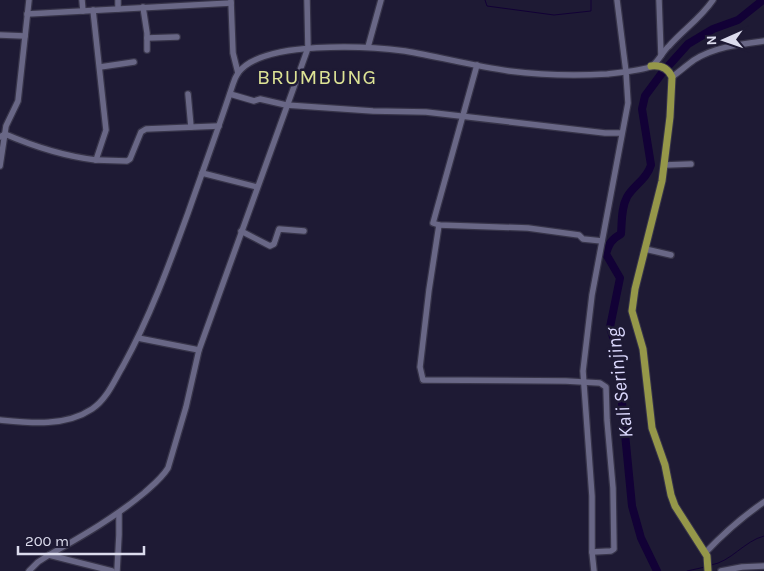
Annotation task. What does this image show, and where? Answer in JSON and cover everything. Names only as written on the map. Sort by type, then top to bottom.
[{"type":"main road","points":[[652,66],[668,71],[672,102],[664,165],[635,289],[632,311],[643,349],[652,428],[665,465],[673,501],[705,553],[708,568]]},
{"type":"street","points":[[0,166],[2,136],[18,101],[29,0]]},
{"type":"street","points":[[82,0],[82,11]]},
{"type":"street","points":[[118,0],[118,9]]},
{"type":"street","points":[[28,571],[38,562],[101,526],[119,513],[163,476],[172,460],[198,350],[308,48],[307,0]]},
{"type":"street","points":[[368,48],[381,0]]},
{"type":"street","points":[[594,571],[592,496],[584,371],[592,295],[621,132],[628,103],[617,0]]},
{"type":"street","points":[[659,0],[660,55]]},
{"type":"street","points":[[0,420],[43,422],[64,420],[78,416],[93,408],[106,396],[138,338],[163,281],[238,74],[256,60],[270,55],[308,48],[368,48],[403,51],[509,71],[597,74],[626,72],[652,66],[660,55],[702,15],[713,0]]},
{"type":"street","points":[[27,14],[118,9],[172,3],[231,2],[233,53],[238,74]]},
{"type":"street","points":[[144,7],[147,50]]},
{"type":"street","points":[[94,10],[106,130],[96,160]]},
{"type":"street","points":[[0,34],[25,36]]},
{"type":"street","points":[[147,38],[177,36]]},
{"type":"street","points":[[668,71],[709,53],[744,44],[764,42]]},
{"type":"street","points":[[100,67],[134,62]]},
{"type":"street","points":[[477,65],[434,221],[435,225],[528,228],[579,235],[583,239],[602,241]]},
{"type":"street","points":[[188,94],[191,127]]},
{"type":"street","points":[[230,94],[254,101],[260,99],[286,105],[373,111],[426,112],[605,132],[621,132]]},
{"type":"street","points":[[2,136],[69,157],[96,160],[127,160],[130,159],[140,132],[146,128],[219,126]]},
{"type":"street","points":[[664,165],[691,164]]},
{"type":"street","points":[[202,172],[257,187]]},
{"type":"street","points":[[439,225],[420,367],[423,380],[584,382],[604,385],[607,390],[607,420],[613,488],[614,549],[611,552],[592,552]]},
{"type":"street","points":[[242,231],[270,246],[274,244],[280,230],[304,231]]},
{"type":"street","points":[[645,248],[671,255]]},
{"type":"street","points":[[138,338],[198,350]]},
{"type":"street","points":[[705,553],[737,523],[764,502]]},
{"type":"street","points":[[116,571],[119,551],[119,513]]},
{"type":"street","points":[[49,555],[112,571]]},
{"type":"street","points":[[721,571],[764,566]]},
{"type":"waterway","points":[[485,0],[487,6],[554,15],[591,11],[591,0]]},
{"type":"waterway","name":"Kali Serinjing","points":[[657,571],[641,538],[632,506],[617,351],[610,327],[620,278],[606,254],[611,242],[621,234],[623,210],[627,197],[647,174],[651,165],[642,109],[645,96],[662,73],[688,44],[713,29],[738,20],[763,0]]},
{"type":"waterway","points":[[711,565],[725,560],[750,542],[764,536]]},
{"type":"waterway","points":[[687,571],[705,567]]},
{"type":"district","name":"BRUMBUNG","points":[[317,77]]}]
